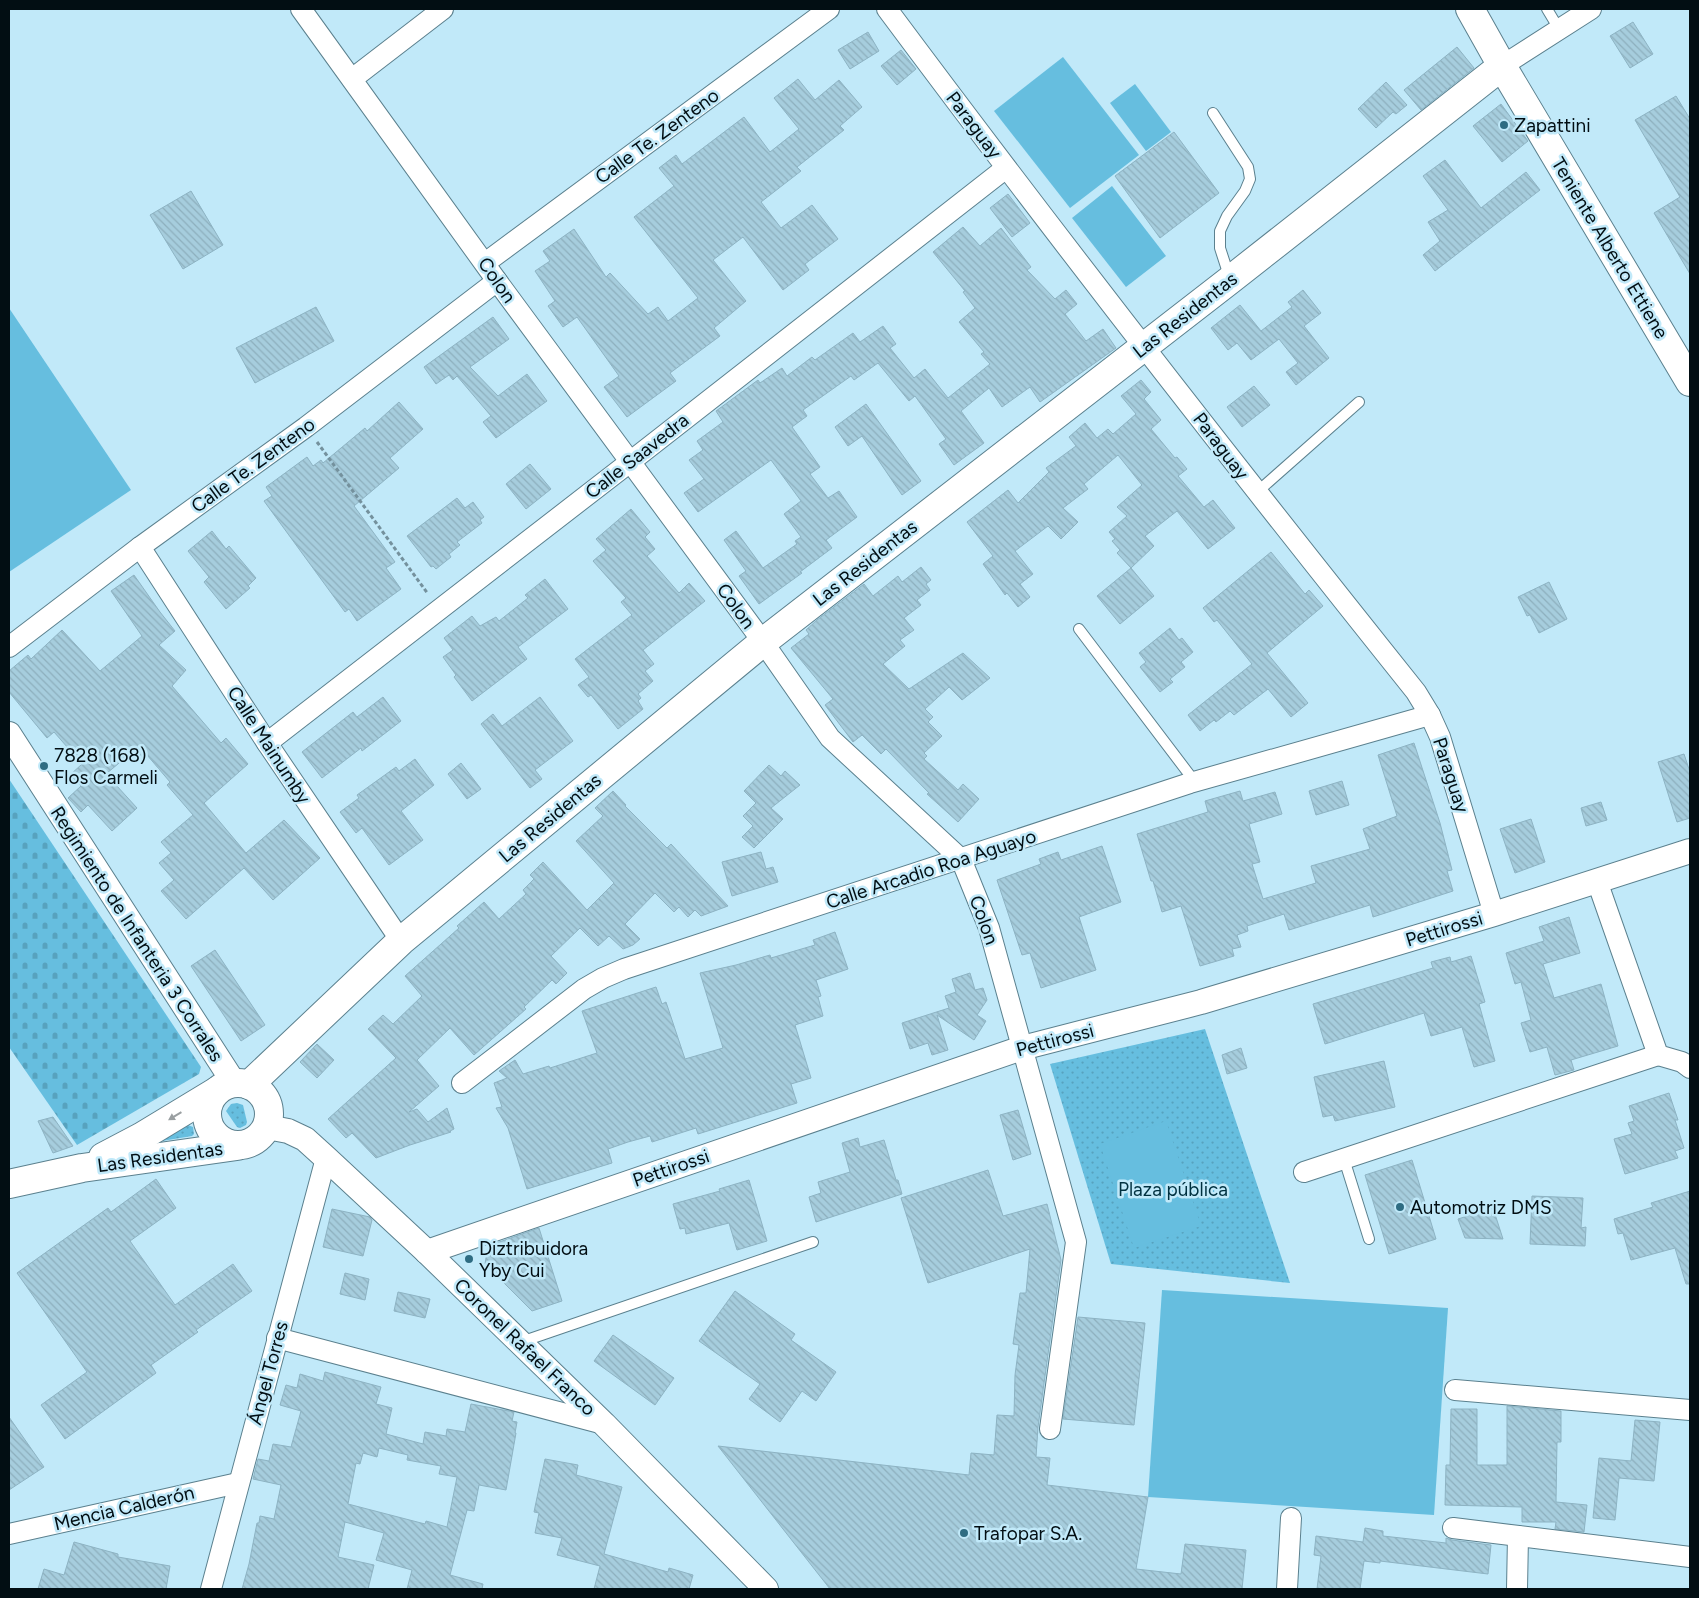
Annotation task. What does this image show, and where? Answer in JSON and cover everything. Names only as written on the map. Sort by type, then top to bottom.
[{"type":"main road","name":"Teniente Alberto Ettiene","points":[[1470,9],[1690,382]]},
{"type":"main road","name":"Las Residentas","points":[[82,1168],[233,1086],[401,941],[763,642],[1230,280],[1502,66]]},
{"type":"main road","points":[[233,1086],[258,1090],[265,1097],[269,1107],[270,1117],[267,1127],[255,1141],[246,1145],[227,1144],[217,1138],[207,1120],[210,1100],[233,1086]]},
{"type":"main road","name":"Las Residentas","points":[[9,1184],[82,1168],[237,1146]]},
{"type":"street","name":"Colon","points":[[301,9],[486,263],[497,281],[763,642],[830,738],[961,860],[989,928],[1076,1242],[1050,1430]]},
{"type":"street","points":[[352,80],[444,9]]},
{"type":"street","name":"Calle Te. Zenteno","points":[[486,263],[829,9]]},
{"type":"street","name":"Paraguay","points":[[887,9],[1006,168],[1256,493],[1416,692],[1430,715],[1440,737],[1494,914]]},
{"type":"street","points":[[1502,66],[1591,9]]},
{"type":"street","name":"Calle Saavedra","points":[[267,743],[1006,168]]},
{"type":"street","name":"Calle Te. Zenteno","points":[[9,647],[140,546],[306,427],[497,281]]},
{"type":"street","name":"Calle Mainumby","points":[[140,546],[267,743],[401,941]]},
{"type":"street","name":"Calle Arcadio Roa Aguayo","points":[[462,1083],[584,989],[603,978],[633,966],[1195,782],[1430,715]]},
{"type":"street","name":"Regimiento de Infanteria 3 Corrales","points":[[9,734],[233,1086]]},
{"type":"street","name":"Pettirossi","points":[[427,1252],[1022,1048],[1200,1002],[1494,914],[1690,851]]},
{"type":"street","points":[[1597,881],[1658,1055]]},
{"type":"street","points":[[1304,1172],[1658,1055],[1682,1062],[1690,1068]]},
{"type":"street","name":"Coronel Rafael Franco","points":[[267,1127],[288,1132],[305,1139],[326,1158],[427,1252],[604,1424],[766,1589]]},
{"type":"street","name":"Ángel Torres","points":[[211,1589],[326,1158]]},
{"type":"street","points":[[277,1338],[604,1424]]},
{"type":"street","points":[[1455,1390],[1690,1410]]},
{"type":"street","name":"Mencia Calderón","points":[[9,1534],[238,1483]]},
{"type":"street","points":[[1287,1589],[1291,1518]]},
{"type":"street","points":[[1453,1528],[1690,1557]]},
{"type":"street","points":[[1517,1589],[1518,1536]]},
{"type":"lane","points":[[1547,9],[1559,29]]},
{"type":"lane","points":[[1213,113],[1248,167],[1250,180],[1245,191],[1227,216],[1220,231],[1220,248],[1230,280]]},
{"type":"lane","points":[[1256,493],[1359,402]]},
{"type":"lane","points":[[1079,629],[1195,782]]},
{"type":"lane","points":[[1344,1159],[1369,1239]]},
{"type":"lane","points":[[520,1342],[814,1242]]},
{"type":"path","points":[[306,427],[439,610]]},
{"type":"green space","points":[[1063,57],[1139,155],[1070,208],[994,111]]},
{"type":"green space","points":[[1135,84],[1171,132],[1146,151],[1110,103]]},
{"type":"green space","points":[[1112,186],[1166,256],[1126,287],[1072,218]]},
{"type":"green space","points":[[9,308],[131,490],[9,572]]},
{"type":"green space","points":[[9,779],[201,1067],[199,1074],[77,1145],[9,1047]]},
{"type":"green space","name":"Plaza pública","points":[[1205,1029],[1290,1283],[1111,1264],[1050,1064]]},
{"type":"green space","points":[[231,1104],[243,1105],[247,1122],[246,1125],[240,1128],[237,1127],[226,1111]]},
{"type":"green space","points":[[1166,1121],[1201,1226],[1134,1248],[1100,1144]]},
{"type":"green space","points":[[188,1125],[193,1127],[194,1134],[192,1136],[156,1142]]},
{"type":"green space","points":[[1162,1290],[1448,1308],[1434,1515],[1148,1497]]},
{"type":"building","points":[[1633,22],[1653,54],[1630,68],[1610,36]]},
{"type":"building","points":[[868,32],[879,51],[850,69],[838,50]]},
{"type":"building","points":[[1457,47],[1474,68],[1421,110],[1404,90]]},
{"type":"building","points":[[901,50],[916,69],[897,85],[881,66]]},
{"type":"building","points":[[798,79],[815,100],[839,80],[862,107],[840,126],[844,130],[797,167],[801,171],[761,202],[781,228],[812,205],[838,239],[805,264],[809,270],[783,290],[743,237],[713,260],[746,301],[714,328],[720,336],[670,373],[676,381],[627,417],[604,387],[619,376],[577,317],[563,327],[548,306],[555,301],[535,271],[550,261],[543,251],[574,229],[606,277],[610,273],[648,314],[658,307],[668,321],[698,298],[634,217],[674,186],[659,168],[676,155],[682,164],[744,117],[770,152],[799,129],[774,98]]},
{"type":"building","points":[[1386,82],[1407,105],[1396,114],[1393,112],[1376,128],[1358,109]]},
{"type":"building","points":[[1676,96],[1690,119],[1690,274],[1654,213],[1680,197],[1635,120]]},
{"type":"building","points":[[1501,104],[1528,141],[1502,162],[1473,126]]},
{"type":"building","points":[[1174,132],[1219,193],[1160,238],[1115,176]]},
{"type":"building","points":[[1445,160],[1481,208],[1526,172],[1540,190],[1435,271],[1423,255],[1440,241],[1428,222],[1448,210],[1423,176]]},
{"type":"building","points":[[191,191],[223,245],[183,269],[150,215]]},
{"type":"building","points":[[1008,194],[1030,223],[1012,237],[990,208]]},
{"type":"building","points":[[963,227],[980,246],[1001,228],[1031,267],[1027,270],[1055,299],[1066,290],[1077,304],[1065,314],[1086,341],[1103,329],[1116,348],[1040,402],[1030,387],[1002,407],[989,388],[961,411],[984,443],[954,465],[939,444],[946,439],[915,396],[909,401],[878,363],[854,380],[851,376],[803,410],[807,416],[792,427],[820,467],[810,474],[828,498],[839,491],[857,517],[826,540],[832,548],[800,572],[802,573],[759,604],[739,576],[746,571],[724,540],[736,531],[763,568],[797,544],[795,541],[801,537],[784,514],[801,501],[771,460],[698,512],[684,493],[704,479],[689,460],[703,450],[697,441],[723,422],[716,411],[758,380],[760,383],[782,368],[787,376],[812,357],[815,360],[853,333],[860,342],[883,326],[896,344],[890,348],[914,378],[925,369],[948,398],[990,364],[981,354],[984,352],[959,322],[975,308],[963,292],[965,291],[933,252]]},
{"type":"building","points":[[1303,290],[1321,313],[1304,326],[1329,358],[1296,385],[1286,372],[1298,363],[1279,339],[1251,360],[1237,343],[1228,350],[1211,328],[1240,305],[1261,331],[1292,307],[1288,302]]},
{"type":"building","points":[[316,307],[334,341],[255,383],[236,348]]},
{"type":"building","points":[[493,317],[509,339],[470,367],[498,396],[527,374],[547,401],[496,438],[483,422],[491,416],[457,376],[453,380],[449,375],[436,384],[424,367]]},
{"type":"building","points":[[1141,380],[1151,392],[1144,399],[1161,420],[1151,429],[1175,458],[1177,457],[1187,469],[1178,476],[1204,507],[1213,500],[1235,528],[1208,549],[1177,511],[1145,536],[1154,546],[1131,568],[1117,553],[1120,550],[1112,541],[1115,539],[1109,532],[1127,516],[1117,507],[1142,485],[1118,455],[1084,484],[1088,489],[1063,508],[1078,522],[1061,539],[1048,526],[1015,551],[1033,574],[1020,584],[1030,597],[1018,607],[1007,593],[1005,595],[983,564],[993,556],[967,522],[1008,490],[1018,503],[1049,472],[1046,468],[1076,446],[1069,437],[1085,423],[1097,438],[1108,429],[1113,434],[1136,414],[1121,396]]},
{"type":"building","points":[[1254,386],[1270,405],[1242,427],[1227,407]]},
{"type":"building","points":[[399,402],[423,429],[390,458],[399,468],[354,506],[395,562],[386,568],[401,589],[357,621],[349,609],[345,612],[264,501],[272,496],[266,487],[307,457],[313,466],[321,460],[323,463],[365,428],[367,431]]},
{"type":"building","points":[[866,404],[921,481],[902,495],[862,436],[848,446],[835,427]]},
{"type":"building","points":[[530,464],[551,489],[526,509],[506,484]]},
{"type":"building","points":[[457,498],[465,508],[473,502],[484,517],[480,520],[482,523],[457,542],[460,545],[449,554],[451,557],[436,569],[433,566],[431,567],[407,536]]},
{"type":"building","points":[[631,509],[650,532],[645,537],[655,549],[647,556],[679,593],[689,583],[705,601],[643,650],[654,664],[645,671],[653,681],[638,694],[641,698],[638,701],[643,709],[618,729],[591,695],[588,697],[578,685],[589,677],[575,659],[632,615],[621,602],[626,598],[593,561],[606,550],[596,539]]},
{"type":"building","points":[[212,531],[226,549],[229,546],[256,578],[248,586],[250,588],[226,609],[204,582],[209,577],[188,551]]},
{"type":"building","points":[[1271,552],[1305,594],[1309,590],[1323,606],[1267,653],[1308,703],[1291,717],[1268,689],[1234,715],[1230,711],[1200,731],[1188,715],[1252,664],[1217,620],[1214,622],[1203,608]]},
{"type":"building","points":[[921,567],[931,580],[926,584],[930,590],[917,600],[921,605],[904,618],[914,630],[900,640],[905,646],[883,664],[909,689],[963,653],[990,678],[962,700],[949,687],[925,709],[933,717],[928,722],[942,736],[924,753],[927,756],[924,759],[958,790],[963,784],[979,799],[958,822],[927,794],[929,793],[886,749],[881,754],[862,735],[853,742],[825,705],[833,699],[791,648],[809,634],[806,630],[817,620],[864,584],[873,596],[898,576],[902,582]]},
{"type":"building","points":[[1131,568],[1154,596],[1120,624],[1097,596]]},
{"type":"building","points":[[134,575],[175,631],[159,645],[186,670],[172,686],[221,743],[226,738],[248,764],[204,803],[246,853],[284,820],[320,858],[273,900],[244,868],[186,919],[161,891],[174,880],[159,863],[171,853],[161,842],[193,815],[167,785],[170,782],[147,755],[139,762],[131,753],[106,774],[137,808],[112,831],[88,805],[81,812],[68,798],[81,786],[70,775],[82,764],[54,732],[47,738],[9,692],[9,671],[28,655],[31,659],[62,630],[100,671],[142,636],[111,591]]},
{"type":"building","points":[[545,579],[568,609],[518,647],[527,659],[472,701],[454,677],[456,675],[443,657],[453,650],[444,638],[472,616],[480,626],[496,617],[499,621],[528,598],[525,595]]},
{"type":"building","points":[[1549,582],[1567,619],[1539,633],[1530,615],[1527,616],[1518,597]]},
{"type":"building","points":[[1170,628],[1179,640],[1182,638],[1193,652],[1181,662],[1185,667],[1170,679],[1173,682],[1160,692],[1140,667],[1146,662],[1139,653]]},
{"type":"building","points":[[383,697],[401,721],[362,751],[361,748],[322,778],[302,752],[353,712],[357,717]]},
{"type":"building","points":[[540,697],[573,741],[535,770],[542,779],[530,788],[481,724],[493,714],[502,726]]},
{"type":"building","points":[[1414,743],[1440,823],[1452,870],[1447,871],[1453,891],[1373,917],[1370,905],[1289,930],[1284,914],[1247,926],[1248,931],[1237,935],[1241,947],[1232,949],[1234,956],[1200,966],[1181,906],[1162,912],[1137,834],[1208,812],[1205,801],[1240,791],[1243,801],[1275,792],[1282,814],[1249,824],[1260,862],[1252,864],[1263,899],[1316,883],[1311,866],[1370,849],[1363,829],[1397,816],[1378,755]]},
{"type":"building","points":[[1684,754],[1690,772],[1690,818],[1677,822],[1658,762]]},
{"type":"building","points":[[415,759],[434,785],[401,811],[423,840],[389,865],[362,828],[356,833],[340,812],[359,798],[357,795],[396,767],[399,771]]},
{"type":"building","points":[[461,763],[481,789],[467,799],[448,774]]},
{"type":"building","points":[[769,765],[781,776],[785,771],[800,785],[771,808],[783,819],[754,848],[742,837],[753,826],[743,816],[756,803],[744,791]]},
{"type":"building","points":[[1342,781],[1349,805],[1316,815],[1309,791]]},
{"type":"building","points":[[613,791],[625,806],[667,848],[671,844],[728,906],[701,916],[695,910],[688,917],[679,907],[674,912],[655,893],[625,924],[640,939],[633,945],[623,949],[609,936],[598,946],[580,928],[551,956],[567,973],[556,984],[552,980],[524,1007],[526,1009],[474,1055],[450,1028],[417,1060],[439,1086],[409,1112],[417,1109],[428,1122],[447,1108],[454,1129],[451,1132],[376,1158],[352,1133],[346,1138],[328,1119],[396,1058],[368,1029],[383,1015],[393,1024],[422,996],[405,976],[459,928],[457,926],[484,902],[499,919],[526,894],[523,890],[534,879],[530,875],[543,862],[587,910],[614,883],[576,841],[603,816],[595,808]]},
{"type":"building","points":[[1601,802],[1607,820],[1586,826],[1581,808]]},
{"type":"building","points":[[1531,819],[1545,862],[1515,873],[1500,829]]},
{"type":"building","points":[[1102,846],[1121,902],[1079,917],[1096,970],[1041,988],[1030,953],[1022,955],[997,880],[1041,864],[1039,859],[1058,852],[1061,860]]},
{"type":"building","points":[[761,852],[766,869],[773,867],[778,882],[732,896],[722,862]]},
{"type":"building","points":[[1569,917],[1580,953],[1543,964],[1554,998],[1601,984],[1618,1046],[1571,1060],[1574,1070],[1555,1075],[1547,1047],[1530,1052],[1521,1023],[1531,1020],[1521,982],[1515,984],[1506,953],[1544,941],[1539,927]]},
{"type":"building","points":[[835,932],[848,969],[816,980],[821,996],[818,997],[823,1016],[795,1025],[811,1078],[791,1084],[797,1103],[698,1134],[696,1128],[652,1142],[650,1136],[628,1142],[608,1149],[612,1163],[527,1189],[508,1128],[496,1108],[502,1107],[494,1083],[507,1078],[499,1071],[515,1060],[523,1074],[549,1066],[550,1068],[597,1053],[582,1011],[656,987],[662,1004],[666,1002],[685,1059],[723,1048],[700,973],[770,955],[771,958],[815,945],[813,940]]},
{"type":"building","points":[[215,950],[265,1025],[241,1041],[191,966]]},
{"type":"building","points":[[1471,956],[1485,1002],[1479,1004],[1495,1061],[1474,1067],[1462,1027],[1431,1036],[1424,1013],[1325,1044],[1313,1004],[1433,968],[1431,962],[1450,957],[1451,962]]},
{"type":"building","points":[[970,973],[975,990],[983,988],[987,1000],[977,1015],[986,1021],[974,1040],[937,1015],[948,1050],[932,1055],[928,1043],[910,1049],[902,1023],[949,1008],[945,996],[956,992],[952,979]]},
{"type":"building","points":[[317,1044],[334,1060],[317,1078],[300,1062]]},
{"type":"building","points":[[1241,1048],[1247,1068],[1227,1074],[1222,1055]]},
{"type":"building","points":[[1384,1061],[1395,1107],[1335,1121],[1333,1115],[1323,1117],[1314,1077]]},
{"type":"building","points":[[1669,1093],[1678,1120],[1675,1120],[1684,1148],[1675,1151],[1678,1158],[1625,1174],[1614,1139],[1632,1134],[1628,1123],[1634,1121],[1629,1106]]},
{"type":"building","points":[[1018,1110],[1031,1154],[1013,1160],[1000,1115]]},
{"type":"building","points":[[53,1117],[73,1146],[53,1153],[38,1121]]},
{"type":"building","points":[[858,1138],[860,1147],[884,1140],[902,1194],[816,1222],[809,1197],[821,1193],[818,1182],[850,1172],[842,1143]]},
{"type":"building","name":"Automotriz DMS","points":[[1412,1160],[1436,1239],[1389,1254],[1365,1175]]},
{"type":"building","name":"Trafopar S.A.","points":[[988,1170],[1003,1216],[1047,1204],[1061,1260],[1038,1427],[1036,1457],[1050,1458],[1047,1485],[1148,1497],[1136,1569],[1181,1574],[1185,1544],[1246,1550],[1242,1589],[830,1589],[718,1446],[969,1475],[971,1453],[994,1455],[997,1415],[1014,1416],[1015,1375],[1019,1345],[1013,1344],[1020,1293],[1026,1293],[1030,1249],[928,1283],[901,1198]]},
{"type":"building","points":[[156,1179],[176,1208],[130,1241],[175,1305],[233,1264],[252,1291],[196,1330],[198,1332],[151,1365],[156,1373],[65,1439],[41,1405],[87,1372],[17,1273],[108,1208],[111,1212]]},
{"type":"building","points":[[749,1180],[767,1241],[737,1250],[729,1223],[686,1234],[685,1228],[680,1229],[673,1204],[720,1191],[719,1189]]},
{"type":"building","points":[[1690,1191],[1690,1284],[1686,1284],[1675,1248],[1631,1260],[1623,1233],[1618,1234],[1614,1219],[1653,1207],[1651,1203]]},
{"type":"building","points":[[1532,1196],[1583,1198],[1581,1228],[1586,1227],[1585,1246],[1530,1244]]},
{"type":"building","points":[[1493,1208],[1503,1239],[1465,1238],[1458,1219]]},
{"type":"building","points":[[332,1209],[370,1217],[372,1220],[363,1256],[323,1247]]},
{"type":"building","points":[[539,1228],[562,1301],[532,1311],[485,1264],[488,1246]]},
{"type":"building","points":[[345,1273],[369,1279],[365,1300],[340,1294]]},
{"type":"building","points":[[735,1291],[795,1334],[791,1340],[836,1372],[816,1401],[802,1391],[780,1422],[749,1399],[760,1384],[699,1341]]},
{"type":"building","points":[[398,1292],[430,1299],[425,1318],[394,1311]]},
{"type":"building","points":[[1078,1317],[1145,1323],[1134,1425],[1063,1419]]},
{"type":"building","points":[[613,1335],[674,1378],[655,1405],[594,1361]]},
{"type":"building","points":[[325,1372],[381,1387],[376,1404],[392,1408],[386,1434],[423,1444],[425,1432],[446,1436],[447,1429],[465,1432],[471,1404],[514,1412],[512,1421],[517,1422],[516,1433],[506,1490],[479,1485],[474,1511],[467,1510],[450,1575],[483,1584],[482,1589],[407,1589],[412,1570],[376,1560],[384,1533],[345,1522],[338,1557],[374,1565],[368,1589],[242,1589],[257,1523],[259,1523],[260,1516],[274,1519],[281,1485],[253,1479],[258,1459],[269,1461],[273,1444],[291,1447],[301,1411],[280,1405],[286,1385],[297,1388],[300,1374],[323,1381]],"holes":[[[379,1448],[408,1455],[407,1460],[441,1466],[439,1474],[457,1477],[447,1527],[426,1521],[425,1524],[348,1504],[356,1463],[360,1464],[363,1453],[377,1457]]]},
{"type":"building","points":[[1507,1406],[1561,1411],[1561,1442],[1557,1442],[1556,1502],[1587,1505],[1584,1532],[1555,1529],[1556,1522],[1522,1522],[1522,1507],[1445,1505],[1446,1465],[1450,1465],[1451,1409],[1477,1409],[1477,1465],[1507,1465]]},
{"type":"building","points":[[9,1417],[44,1467],[9,1490]]},
{"type":"building","points":[[1635,1420],[1660,1422],[1654,1481],[1619,1478],[1615,1520],[1593,1518],[1599,1458],[1631,1461]]},
{"type":"building","points":[[545,1459],[578,1465],[576,1475],[622,1487],[604,1554],[668,1572],[669,1568],[693,1575],[689,1589],[594,1589],[600,1566],[557,1555],[562,1538],[535,1533],[539,1513],[534,1512]]},
{"type":"building","points":[[1365,1528],[1383,1531],[1383,1536],[1446,1543],[1446,1538],[1491,1545],[1488,1574],[1380,1561],[1380,1563],[1364,1561],[1360,1589],[1317,1589],[1321,1556],[1314,1555],[1316,1536],[1363,1542]]},
{"type":"building","points":[[74,1542],[118,1554],[118,1557],[170,1566],[166,1589],[38,1589],[44,1569],[64,1575]]},
{"type":"place","name":"Zapattini","points":[[1504,125]]},
{"type":"place","name":"7828 (168) Flos Carmeli","points":[[44,766]]},
{"type":"place","name":"Automotriz DMS","points":[[1400,1207]]},
{"type":"place","name":"Diztribuidora Yby Cui","points":[[469,1259]]},
{"type":"place","name":"Trafopar S.A.","points":[[964,1533]]}]
